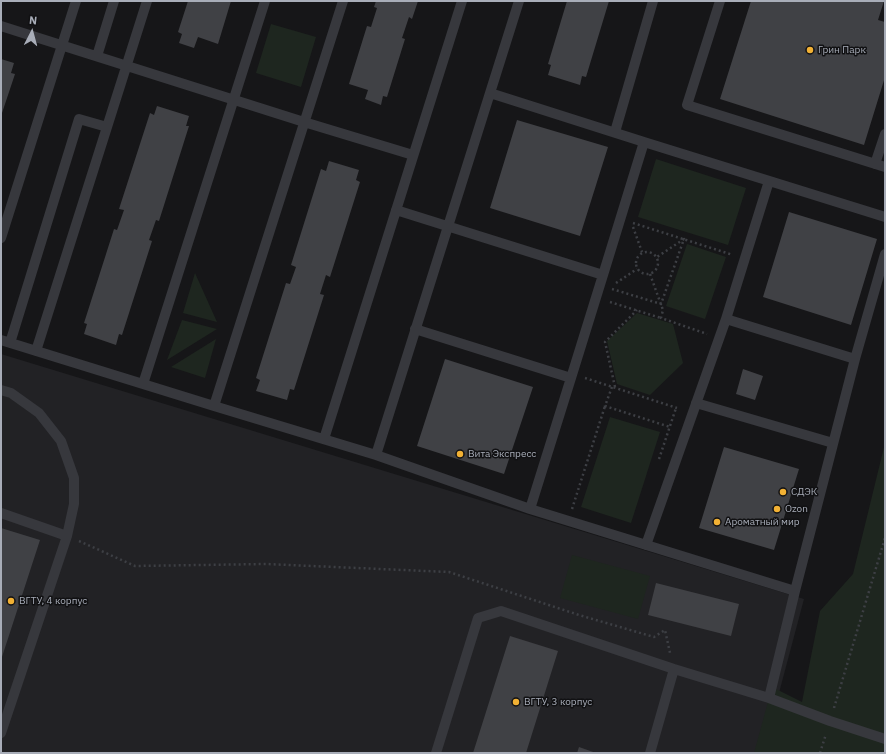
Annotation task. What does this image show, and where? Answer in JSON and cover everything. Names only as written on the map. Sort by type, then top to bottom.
[{"type":"lane","points":[[1,238],[76,1]]},
{"type":"lane","points":[[97,56],[114,1]]},
{"type":"lane","points":[[36,351],[147,1]]},
{"type":"lane","points":[[144,384],[265,1]]},
{"type":"lane","points":[[214,406],[343,1]]},
{"type":"lane","points":[[324,439],[462,1]]},
{"type":"lane","points":[[376,455],[519,1]]},
{"type":"lane","points":[[615,132],[653,1]]},
{"type":"lane","points":[[720,1],[687,105],[880,166],[885,134]]},
{"type":"lane","points":[[1,26],[413,155]]},
{"type":"lane","points":[[490,93],[885,217]]},
{"type":"lane","points":[[107,127],[79,119],[6,341],[376,455],[530,509],[794,591]]},
{"type":"lane","points":[[530,509],[644,142]]},
{"type":"lane","points":[[646,545],[726,319],[769,181]]},
{"type":"lane","points":[[396,210],[603,275]]},
{"type":"lane","points":[[769,698],[794,591],[855,360],[885,254]]},
{"type":"lane","points":[[726,319],[855,360]]},
{"type":"lane","points":[[416,329],[572,376]]},
{"type":"lane","points":[[1,390],[11,393],[39,413],[61,441],[74,478],[74,504],[67,536],[1,733]]},
{"type":"lane","points":[[696,403],[833,443]]},
{"type":"lane","points":[[1,513],[67,536]]},
{"type":"lane","points":[[436,753],[478,618],[501,611],[674,669],[769,698],[830,721],[885,739]]},
{"type":"lane","points":[[650,753],[674,669]]},
{"type":"path","points":[[642,252],[631,223],[745,259]]},
{"type":"path","points":[[657,257],[684,239]]},
{"type":"path","points":[[661,304],[684,239]]},
{"type":"path","points":[[647,251],[653,253],[657,257],[658,265],[650,274],[643,274],[637,269],[635,264],[636,257],[642,252],[647,251]]},
{"type":"path","points":[[637,269],[609,288],[661,304]]},
{"type":"path","points":[[650,274],[663,310],[661,318]]},
{"type":"path","points":[[596,298],[637,310],[719,338]]},
{"type":"path","points":[[568,521],[605,406],[613,387],[605,342],[637,310]]},
{"type":"path","points":[[572,376],[613,387],[692,413]]},
{"type":"path","points":[[605,406],[670,428]]},
{"type":"path","points":[[67,536],[135,566],[266,564],[449,572],[579,615],[654,637],[665,630],[674,669]]},
{"type":"path","points":[[820,753],[885,538]]},
{"type":"shaded area","points":[[271,24],[316,37],[301,87],[256,73]]},
{"type":"shaded area","points":[[656,159],[746,188],[728,245],[638,217]]},
{"type":"shaded area","points":[[687,244],[726,257],[705,319],[666,306]]},
{"type":"shaded area","points":[[195,273],[217,322],[183,313]]},
{"type":"shaded area","points":[[637,313],[673,324],[683,363],[650,395],[617,384],[607,341]]},
{"type":"shaded area","points":[[182,320],[217,329],[167,360]]},
{"type":"shaded area","points":[[216,339],[205,378],[171,367]]},
{"type":"shaded area","points":[[1,354],[804,599],[763,753],[1,753]]},
{"type":"shaded area","points":[[610,417],[660,432],[631,523],[581,507]]},
{"type":"shaded area","points":[[885,443],[885,753],[754,753],[772,687],[802,702],[820,611],[853,574]]},
{"type":"shaded area","points":[[572,555],[650,576],[638,619],[560,598]]},
{"type":"building","points":[[188,1],[231,1],[218,44],[198,37],[194,48],[179,43],[182,34],[178,32]]},
{"type":"building","points":[[376,1],[418,1],[412,19],[409,17],[402,38],[405,39],[387,97],[383,96],[381,105],[365,99],[368,90],[349,84],[367,26],[371,27],[377,8],[374,7]]},
{"type":"building","points":[[567,1],[609,1],[586,77],[582,76],[580,85],[548,75],[551,65],[548,64]]},
{"type":"building","name":"Грин Парк","points":[[751,1],[884,1],[878,20],[885,22],[885,77],[864,145],[720,99]]},
{"type":"building","points":[[1,59],[14,63],[11,73],[15,74],[1,116]]},
{"type":"building","points":[[157,106],[189,116],[186,126],[189,126],[159,221],[156,220],[149,240],[152,241],[122,335],[119,334],[116,345],[84,334],[87,324],[84,323],[114,229],[117,230],[124,210],[119,209],[150,113],[154,115]]},
{"type":"building","points":[[517,120],[608,147],[580,236],[490,208]]},
{"type":"building","points":[[329,161],[359,170],[356,180],[360,182],[330,277],[326,275],[320,294],[324,295],[294,390],[290,389],[287,400],[256,391],[260,380],[256,378],[286,283],[290,284],[296,267],[291,265],[321,169],[326,171]]},
{"type":"building","points":[[789,212],[877,239],[851,325],[763,297]]},
{"type":"building","points":[[445,359],[533,387],[504,474],[417,446]]},
{"type":"building","points":[[743,369],[763,376],[755,400],[736,394]]},
{"type":"building","points":[[724,447],[799,469],[774,550],[699,528]]},
{"type":"building","name":"ВГТУ, 4 корпус","points":[[1,528],[40,540],[1,660]]},
{"type":"building","points":[[656,583],[739,604],[731,636],[648,615]]},
{"type":"building","name":"ВГТУ, 3 корпус","points":[[510,636],[558,651],[526,753],[473,753]]},
{"type":"building","points":[[579,747],[596,753],[577,753]]},
{"type":"place","name":"Грин Парк","points":[[810,50]]},
{"type":"place","name":"Вита Экспресс","points":[[460,454]]},
{"type":"place","name":"СДЭК","points":[[783,492]]},
{"type":"place","name":"Ozon","points":[[777,509]]},
{"type":"place","name":"Ароматный мир","points":[[717,522]]},
{"type":"place","name":"ВГТУ, 4 корпус","points":[[11,601]]},
{"type":"place","name":"ВГТУ, 3 корпус","points":[[516,702]]}]
